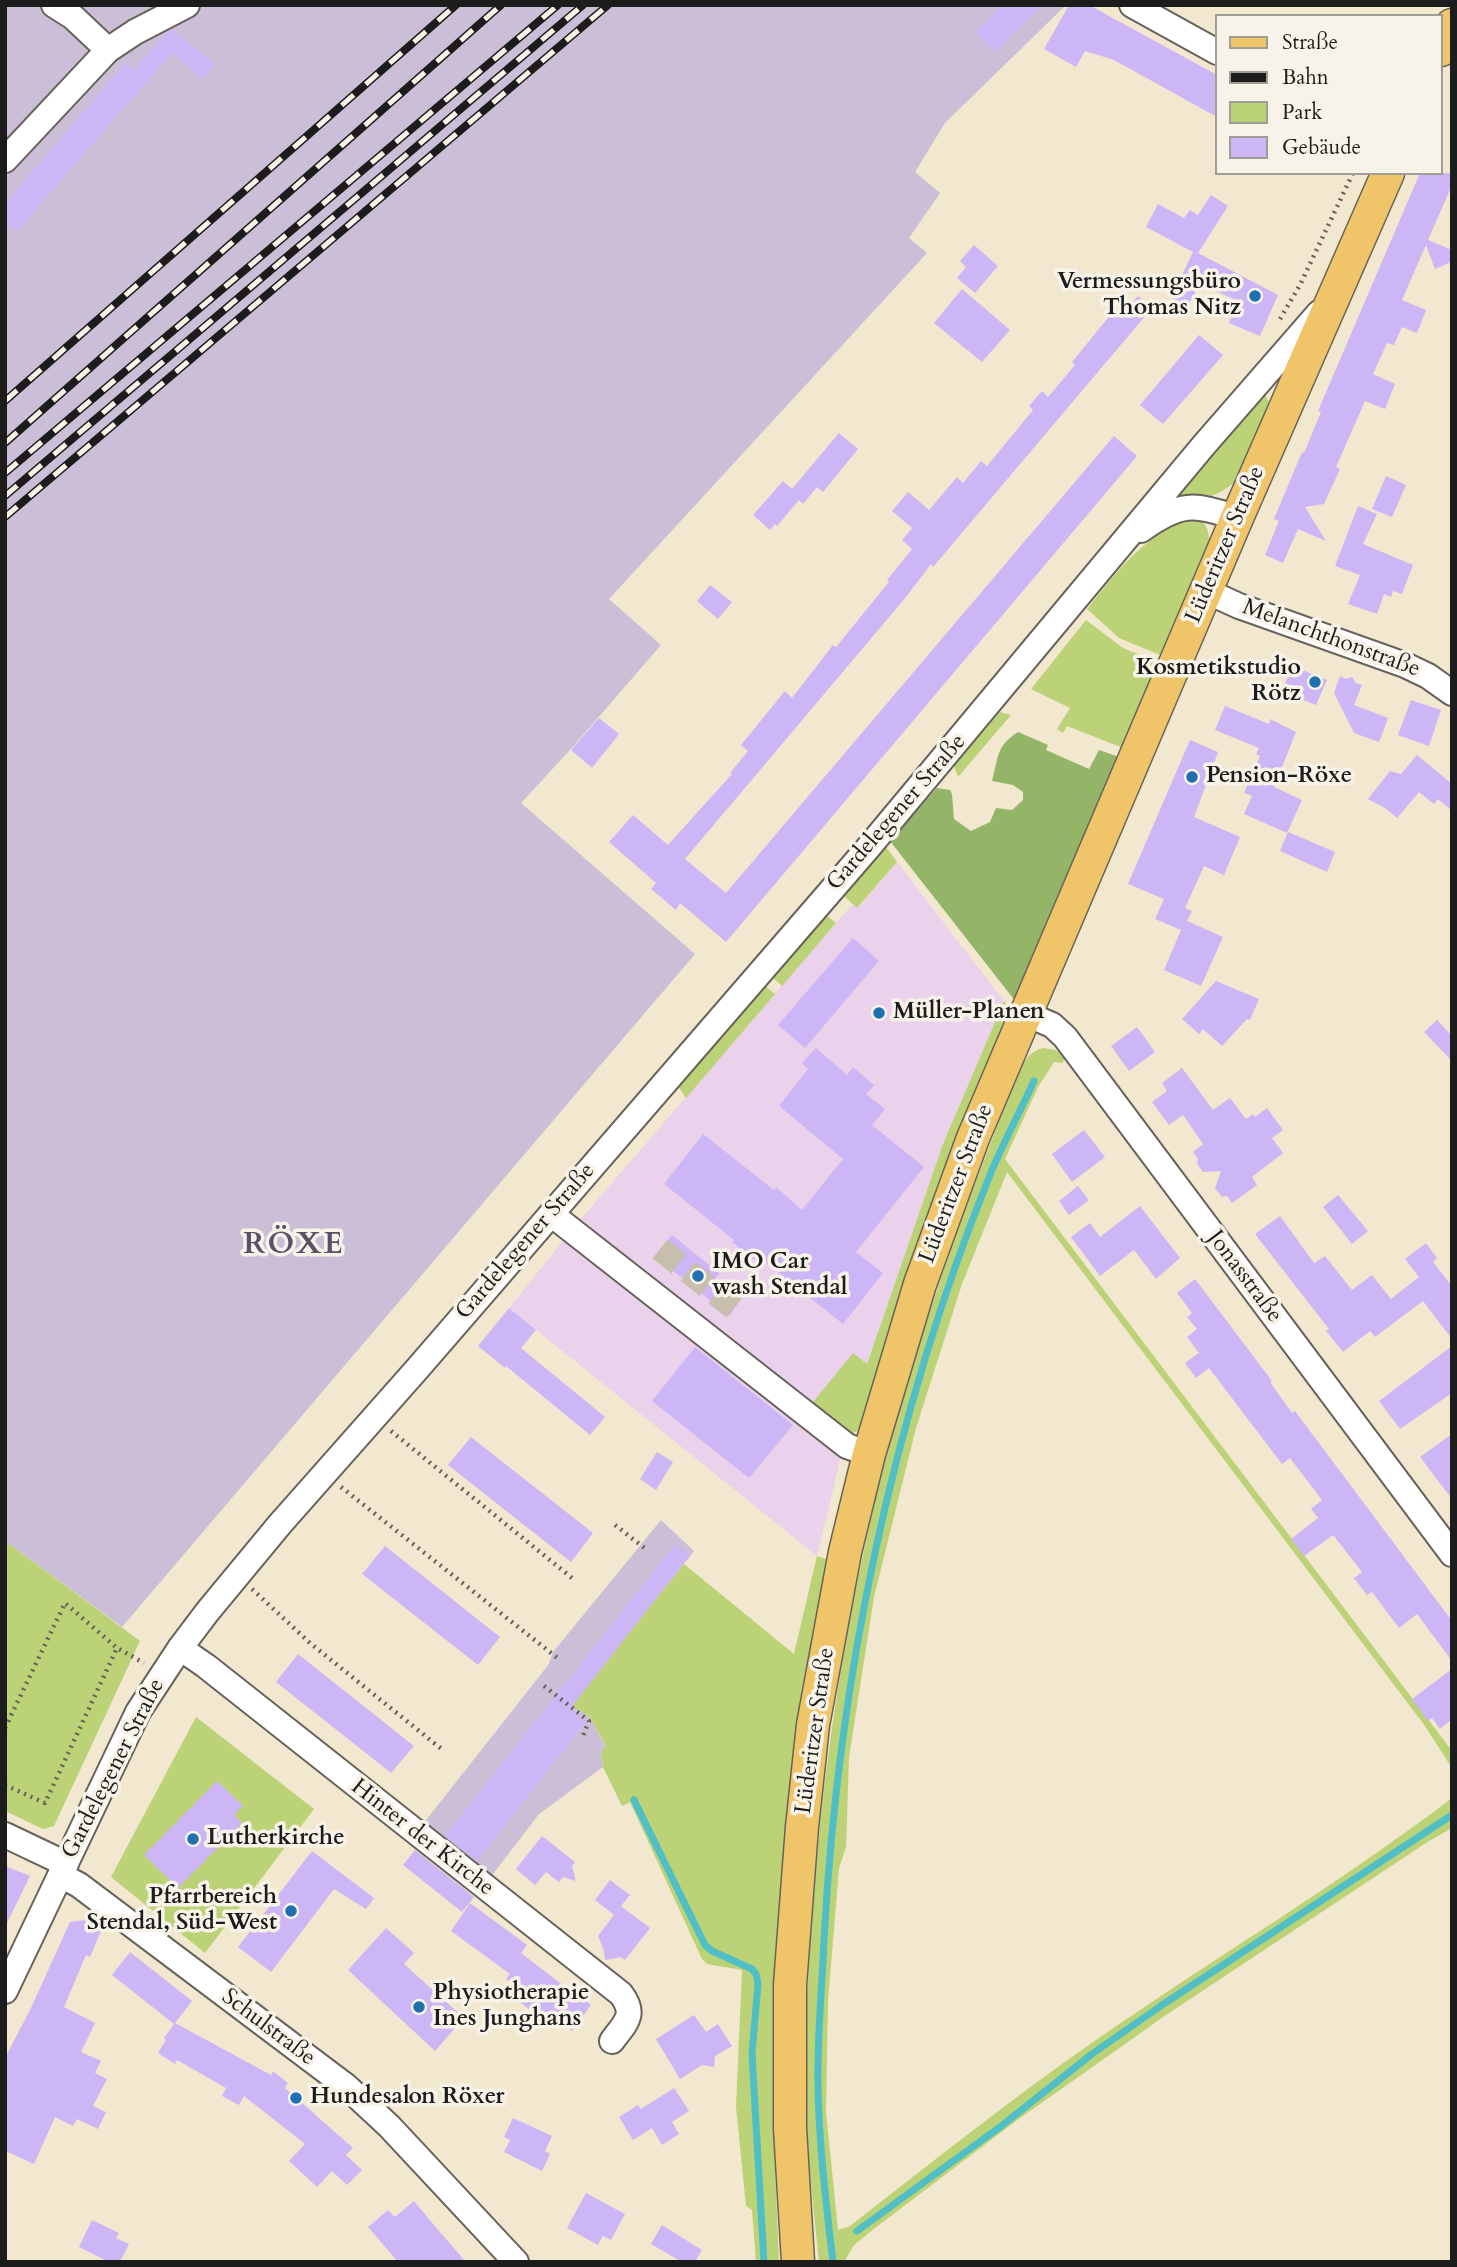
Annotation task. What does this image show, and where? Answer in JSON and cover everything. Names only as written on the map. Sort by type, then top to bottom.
[{"type":"main road","points":[[1443,45],[1452,25]]},
{"type":"main road","name":"Lüderitzer Straße","points":[[798,2262],[790,2128],[790,1984],[802,1827],[813,1725],[845,1552],[893,1367],[945,1212],[978,1126],[1237,518],[1387,175]]},
{"type":"street","points":[[54,5],[73,17],[108,50]]},
{"type":"street","points":[[5,160],[108,50],[135,32],[187,5]]},
{"type":"street","points":[[1132,5],[1216,51]]},
{"type":"street","name":"Gardelegener Straße","points":[[5,1991],[138,1712],[180,1648],[236,1574],[876,837],[1204,445],[1335,294]]},
{"type":"street","name":"Gardelegener Straße","points":[[1124,543],[1168,514],[1194,506],[1237,518]]},
{"type":"street","name":"Melanchthonstraße","points":[[1206,591],[1239,606],[1405,665],[1428,676],[1452,693]]},
{"type":"street","name":"Jonasstraße","points":[[1026,1014],[1052,1025],[1065,1037],[1452,1554]]},
{"type":"street","points":[[551,1214],[847,1446],[869,1454]]},
{"type":"street","name":"Hinter der Kirche","points":[[180,1648],[621,1994],[629,2004],[629,2017],[612,2041]]},
{"type":"street","name":"Schulstraße","points":[[5,1835],[63,1870],[79,1885],[346,2086],[389,2126],[516,2262]]},
{"type":"path","points":[[374,1417],[572,1578]]},
{"type":"path","points":[[324,1474],[560,1660]]},
{"type":"path","points":[[615,1525],[647,1550]]},
{"type":"path","points":[[236,1574],[310,1643],[444,1751]]},
{"type":"path","points":[[5,1728],[65,1603],[117,1648],[163,1674]]},
{"type":"path","points":[[5,1785],[45,1803],[117,1648]]},
{"type":"path","points":[[544,1686],[589,1721],[582,1738]]},
{"type":"shaded area","points":[[5,5],[1066,5],[945,123],[915,172],[940,193],[909,238],[927,253],[609,599],[661,645],[521,803],[695,954],[122,1627],[5,1541]]},
{"type":"shaded area","points":[[897,862],[1004,1001],[943,1144],[867,1364],[817,1556],[509,1308],[580,1220],[836,923],[852,905],[858,908]]},
{"type":"shaded area","points":[[661,1520],[694,1551],[573,1705],[590,1717],[606,1747],[601,1752],[603,1767],[539,1814],[490,1878],[423,1824],[549,1664],[553,1652]]},
{"type":"green space","points":[[1260,395],[1265,395],[1269,402],[1248,456],[1234,482],[1208,497],[1179,500],[1176,496]]},
{"type":"green space","points":[[1191,519],[1199,520],[1205,525],[1209,540],[1160,655],[1119,638],[1087,609],[1145,544],[1159,534]]},
{"type":"green space","points":[[1086,620],[1123,648],[1157,662],[1123,748],[1067,726],[1063,733],[1057,729],[1070,708],[1031,689]]},
{"type":"green space","points":[[1000,712],[1011,715],[958,777],[954,766]]},
{"type":"green space","points":[[1018,732],[1048,745],[1046,750],[1089,769],[1099,750],[1119,757],[1016,1002],[890,841],[937,788],[950,790],[954,819],[971,831],[990,822],[996,808],[1012,810],[1023,800],[1023,792],[1013,785],[992,781],[1002,748]]},
{"type":"green space","points":[[886,847],[897,862],[857,908],[844,896]]},
{"type":"green space","points":[[827,916],[836,923],[782,986],[773,978]]},
{"type":"green space","points":[[765,986],[775,994],[686,1098],[678,1086]]},
{"type":"green space","points":[[1004,1001],[1011,1010],[863,1429],[848,1435],[814,1408],[814,1401],[853,1353],[867,1364],[943,1144]]},
{"type":"green space","points":[[1044,1048],[1067,1056],[1062,1063],[1054,1062],[1038,1087],[1005,1159],[1452,1751],[1452,1768],[1425,1726],[1007,1172],[962,1284],[916,1428],[874,1597],[849,1757],[846,1847],[839,1868],[828,2001],[826,2112],[838,2230],[850,2226],[1002,2108],[1096,2040],[1365,1861],[1452,1798],[1452,1828],[1166,2015],[1016,2121],[854,2245],[844,2262],[819,2262],[806,2124],[806,2004],[823,1796],[854,1597],[884,1465],[942,1275],[1019,1070],[1032,1053]]},
{"type":"green space","points":[[5,1541],[140,1641],[54,1826],[43,1829],[5,1811]]},
{"type":"green space","points":[[817,1556],[831,1561],[777,1960],[773,2118],[779,2262],[756,2262],[752,2210],[746,2206],[736,2107],[742,1970],[707,1964],[702,1959],[630,1802],[622,1806],[603,1767],[601,1752],[606,1746],[590,1717],[572,1705],[684,1564],[794,1654]]},
{"type":"green space","points":[[196,1717],[314,1809],[205,1953],[111,1877]]},
{"type":"building","points":[[1003,5],[1043,5],[994,52],[975,32]]},
{"type":"building","points":[[1069,5],[1089,5],[1216,74],[1216,116],[1114,60],[1085,51],[1076,67],[1044,49]]},
{"type":"building","points":[[173,29],[215,64],[203,79],[172,53],[17,231],[5,221],[5,203],[125,63],[134,70],[166,33]]},
{"type":"building","points":[[1452,173],[1452,185],[1428,240],[1452,250],[1452,257],[1449,263],[1435,269],[1426,245],[1402,300],[1426,310],[1417,333],[1402,327],[1394,345],[1387,343],[1373,374],[1395,384],[1385,409],[1365,401],[1336,467],[1340,469],[1324,504],[1305,507],[1326,541],[1298,529],[1283,563],[1265,555],[1279,521],[1274,519],[1321,412],[1318,411],[1419,175]]},
{"type":"building","points":[[1211,195],[1228,206],[1198,253],[1278,295],[1260,336],[1229,323],[1238,301],[1200,284],[1188,305],[1171,298],[1193,252],[1146,227],[1158,204],[1184,218],[1190,210],[1198,215]]},
{"type":"building","points":[[974,245],[998,266],[975,293],[957,278],[966,267],[960,261]]},
{"type":"building","points":[[962,289],[1010,330],[982,362],[934,323]]},
{"type":"building","points":[[1138,296],[1152,308],[933,567],[931,564],[685,859],[726,893],[1114,436],[1137,456],[726,942],[680,903],[676,910],[651,889],[656,883],[609,842],[633,815],[668,845],[732,774],[730,773],[748,751],[741,745],[785,691],[792,698],[833,645],[836,647],[889,582],[887,580],[912,549],[902,540],[912,528],[892,511],[908,492],[929,510],[957,477],[963,483],[981,461],[987,466],[1033,410],[1029,406],[1042,391],[1048,397],[1075,365],[1072,362],[1116,308],[1123,314]]},
{"type":"building","points":[[1199,335],[1223,355],[1163,424],[1140,405]]},
{"type":"building","points":[[839,433],[858,449],[823,492],[817,487],[803,504],[799,500],[777,526],[775,524],[770,530],[753,515],[783,481],[792,489]]},
{"type":"building","points":[[1386,476],[1406,485],[1392,517],[1372,509]]},
{"type":"building","points":[[1358,506],[1377,514],[1363,544],[1413,565],[1402,594],[1393,591],[1391,597],[1384,594],[1377,614],[1348,604],[1360,575],[1335,566]]},
{"type":"building","points":[[710,585],[732,602],[718,619],[697,601]]},
{"type":"building","points":[[1292,666],[1327,680],[1316,705],[1282,692]]},
{"type":"building","points":[[1340,676],[1346,679],[1352,677],[1356,683],[1362,685],[1354,705],[1388,718],[1379,742],[1354,733],[1334,693]]},
{"type":"building","points":[[1411,700],[1441,710],[1429,746],[1398,735]]},
{"type":"building","points":[[1225,706],[1269,724],[1270,719],[1296,732],[1274,787],[1302,800],[1287,833],[1244,814],[1252,796],[1244,793],[1260,756],[1256,754],[1259,748],[1215,730]]},
{"type":"building","points":[[599,718],[619,734],[592,768],[571,750]]},
{"type":"building","points":[[1190,740],[1218,752],[1194,817],[1240,837],[1224,875],[1204,866],[1185,908],[1192,911],[1187,921],[1223,937],[1201,986],[1164,970],[1181,930],[1155,919],[1164,899],[1128,884]]},
{"type":"building","points":[[1417,755],[1452,784],[1452,811],[1438,799],[1434,804],[1419,792],[1397,818],[1368,799],[1390,771],[1401,774]]},
{"type":"building","points":[[1288,832],[1335,852],[1327,872],[1280,851]]},
{"type":"building","points":[[853,938],[879,961],[805,1048],[778,1025]]},
{"type":"building","points":[[1216,981],[1259,999],[1250,1020],[1247,1019],[1222,1046],[1203,1029],[1199,1034],[1182,1019]]},
{"type":"building","points":[[1437,1020],[1452,1036],[1452,1061],[1424,1032]]},
{"type":"building","points":[[1137,1027],[1155,1052],[1129,1071],[1111,1046]]},
{"type":"building","points":[[816,1048],[847,1075],[853,1067],[874,1085],[866,1094],[885,1109],[872,1125],[924,1167],[856,1252],[883,1273],[843,1324],[764,1261],[761,1265],[664,1184],[703,1134],[774,1190],[776,1187],[802,1210],[843,1159],[779,1106],[808,1069],[802,1063]]},
{"type":"building","points":[[1182,1068],[1213,1110],[1230,1098],[1246,1119],[1253,1114],[1255,1117],[1267,1108],[1283,1130],[1272,1138],[1283,1153],[1252,1177],[1257,1185],[1232,1203],[1227,1196],[1222,1197],[1215,1188],[1221,1171],[1203,1172],[1197,1164],[1198,1159],[1193,1152],[1203,1144],[1183,1115],[1169,1125],[1152,1102],[1167,1091],[1162,1083]]},
{"type":"building","points":[[1084,1130],[1105,1157],[1072,1182],[1052,1154]]},
{"type":"building","points":[[1078,1186],[1089,1200],[1069,1215],[1059,1201]]},
{"type":"building","points":[[1338,1195],[1368,1231],[1352,1244],[1323,1207]]},
{"type":"building","points":[[1140,1206],[1180,1258],[1156,1279],[1134,1250],[1100,1276],[1071,1237],[1090,1223],[1100,1237]]},
{"type":"building","points":[[1280,1216],[1314,1263],[1325,1256],[1352,1290],[1372,1275],[1391,1299],[1419,1277],[1405,1259],[1426,1243],[1437,1258],[1433,1262],[1452,1286],[1452,1339],[1423,1301],[1375,1337],[1370,1331],[1343,1352],[1326,1331],[1329,1329],[1255,1234]]},
{"type":"building","name":"IMO Car wash Stendal","points":[[672,1235],[719,1273],[714,1280],[740,1301],[729,1316],[655,1256]]},
{"type":"building","points":[[1195,1279],[1272,1381],[1270,1382],[1292,1413],[1295,1411],[1452,1621],[1452,1661],[1417,1614],[1399,1628],[1372,1592],[1367,1595],[1354,1578],[1362,1572],[1333,1535],[1304,1556],[1291,1539],[1318,1518],[1311,1509],[1322,1500],[1290,1458],[1282,1464],[1209,1368],[1196,1378],[1185,1363],[1199,1353],[1187,1337],[1197,1329],[1187,1317],[1192,1313],[1177,1293]]},
{"type":"building","points":[[509,1308],[536,1330],[521,1348],[605,1417],[590,1435],[478,1346]]},
{"type":"building","points":[[1452,1346],[1452,1393],[1400,1429],[1379,1401]]},
{"type":"building","points":[[695,1347],[793,1425],[749,1478],[652,1401]]},
{"type":"building","points":[[1452,1434],[1452,1499],[1420,1457]]},
{"type":"building","points":[[471,1437],[593,1533],[571,1562],[448,1465]]},
{"type":"building","points":[[657,1452],[673,1462],[656,1490],[640,1479]]},
{"type":"building","points":[[675,1544],[690,1555],[570,1709],[586,1722],[477,1861],[445,1836]]},
{"type":"building","points":[[385,1546],[500,1637],[478,1665],[362,1574]]},
{"type":"building","points":[[298,1654],[414,1746],[391,1773],[276,1682]]},
{"type":"building","points":[[1452,1669],[1452,1719],[1440,1729],[1432,1718],[1428,1721],[1412,1699]]},
{"type":"building","name":"Lutherkirche","points":[[217,1781],[243,1806],[234,1815],[242,1823],[178,1888],[144,1855]]},
{"type":"building","points":[[542,1836],[575,1862],[572,1866],[576,1881],[563,1877],[559,1882],[546,1872],[535,1885],[516,1869]]},
{"type":"building","points":[[415,1850],[474,1897],[462,1912],[403,1865]]},
{"type":"building","name":"Pfarrbereich Stendal, Süd-West","points":[[312,1851],[374,1898],[366,1909],[334,1889],[271,1972],[238,1947]]},
{"type":"building","points":[[5,1866],[30,1876],[5,1927]]},
{"type":"building","points":[[610,1880],[630,1895],[621,1906],[650,1928],[625,1960],[621,1957],[605,1960],[598,1936],[614,1915],[595,1900]]},
{"type":"building","points":[[470,1903],[527,1945],[521,1953],[560,1983],[570,1989],[581,1987],[583,1998],[591,2005],[572,2031],[563,2024],[557,2025],[535,2009],[533,2012],[518,2001],[524,1993],[506,1979],[510,1974],[451,1931]]},
{"type":"building","points":[[86,1920],[101,1931],[90,1957],[86,1955],[64,2007],[95,2023],[81,2052],[101,2061],[95,2073],[107,2079],[93,2106],[106,2112],[98,2129],[77,2119],[73,2126],[55,2117],[34,2164],[5,2151],[5,2058],[70,1922]]},
{"type":"building","name":"Physiotherapie Ines Junghans","points":[[386,1928],[414,1953],[404,1964],[464,2018],[435,2051],[348,1970]]},
{"type":"building","points":[[130,1952],[192,2001],[175,2023],[271,2075],[273,2071],[288,2083],[285,2088],[353,2148],[346,2155],[362,2170],[347,2185],[332,2171],[317,2187],[289,2161],[305,2144],[244,2096],[239,2105],[222,2096],[226,2088],[177,2060],[175,2064],[158,2053],[174,2024],[112,1975]]},
{"type":"building","points":[[694,2015],[706,2032],[718,2024],[732,2046],[715,2056],[714,2067],[702,2065],[680,2079],[656,2039]]},
{"type":"building","points":[[674,2088],[689,2111],[672,2122],[679,2134],[662,2145],[652,2128],[633,2140],[619,2117],[638,2105],[641,2109]]},
{"type":"building","points":[[513,2118],[552,2136],[545,2151],[550,2154],[542,2171],[504,2152],[510,2140],[504,2137]]},
{"type":"building","points":[[586,2193],[625,2214],[611,2240],[603,2236],[598,2245],[567,2228]]},
{"type":"building","points":[[414,2201],[466,2262],[398,2262],[368,2227],[388,2210],[395,2217]]},
{"type":"building","points":[[92,2220],[119,2233],[116,2238],[129,2244],[120,2262],[109,2262],[79,2247]]},
{"type":"building","points":[[662,2225],[702,2250],[695,2262],[682,2262],[651,2244]]},
{"type":"waterway","points":[[833,2262],[820,2130],[819,2031],[831,1842],[857,1647],[898,1455],[925,1360],[955,1267],[990,1175],[1034,1081]]},
{"type":"waterway","points":[[634,1800],[705,1945],[712,1951],[752,1969],[756,1974],[758,1984],[752,2054],[764,2262]]},
{"type":"waterway","points":[[857,2231],[1000,2127],[1092,2054],[1165,2003],[1452,1815]]},
{"type":"tunnel","points":[[660,1249],[734,1308]]},
{"type":"railway","points":[[5,401],[456,5]]},
{"type":"railway","points":[[5,443],[501,5]]},
{"type":"railway","points":[[5,473],[558,5]]},
{"type":"railway","points":[[5,496],[583,5]]},
{"type":"railway","points":[[5,517],[608,5]]},
{"type":"place","name":"Vermessungsbüro Thomas Nitz","points":[[1255,296]]},
{"type":"place","name":"Kosmetikstudio Rötz","points":[[1315,682]]},
{"type":"place","name":"Pension-Röxe","points":[[1192,777]]},
{"type":"place","name":"Müller-Planen","points":[[879,1013]]},
{"type":"place","name":"IMO Car wash Stendal","points":[[698,1276]]},
{"type":"place","name":"Lutherkirche","points":[[193,1839]]},
{"type":"place","name":"Pfarrbereich Stendal, Süd-West","points":[[291,1911]]},
{"type":"place","name":"Physiotherapie Ines Junghans","points":[[419,2007]]},
{"type":"place","name":"Hundesalon Röxer","points":[[296,2098]]},
{"type":"district","name":"RÖXE","points":[[294,1246]]}]
